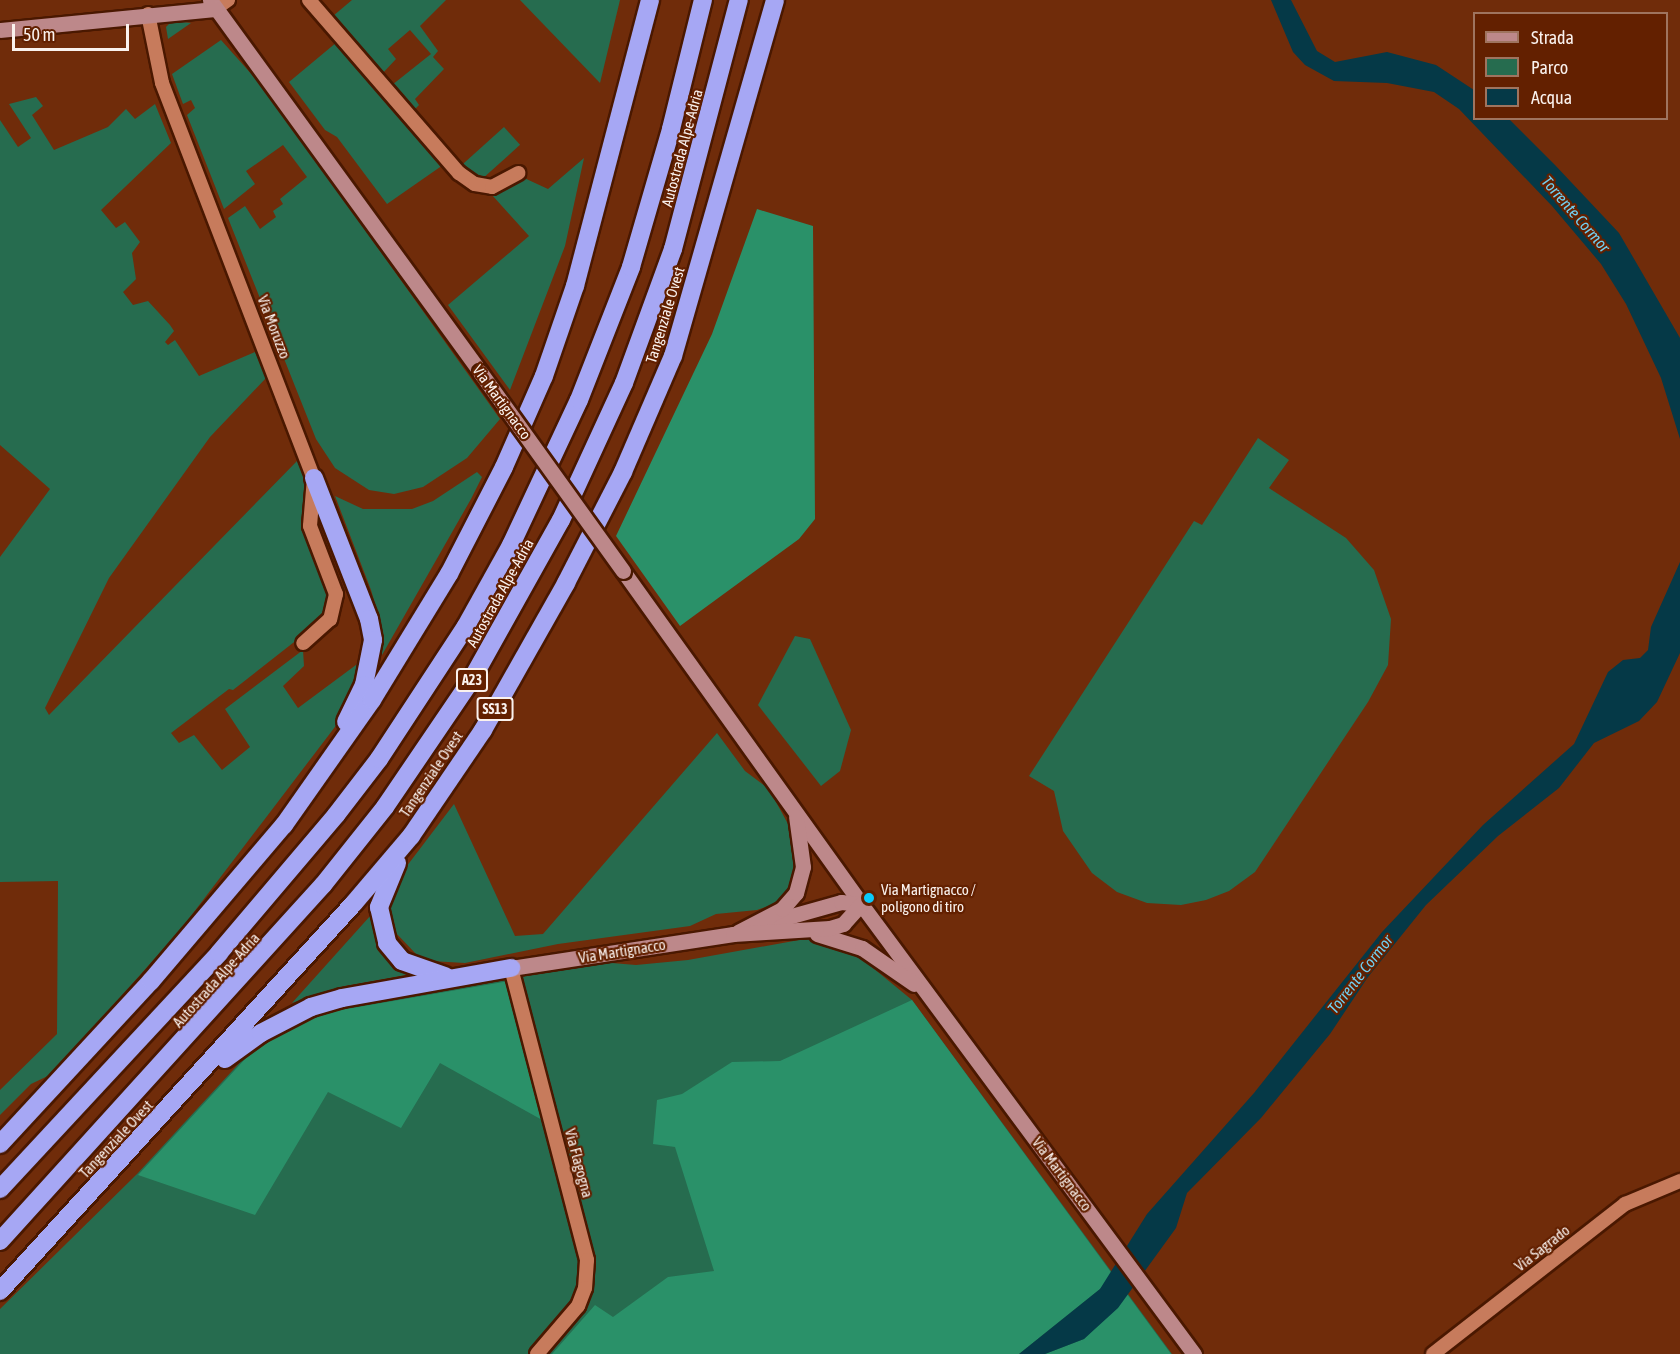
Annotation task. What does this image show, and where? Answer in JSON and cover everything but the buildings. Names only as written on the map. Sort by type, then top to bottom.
[{"type":"highway","points":[[0,1144],[158,972],[309,793],[372,700],[449,574],[531,408],[576,286],[650,0]]},
{"type":"highway","name":"Autostrada Alpe-Adria","points":[[0,1190],[219,953],[323,832],[379,759],[466,626],[511,546],[574,411],[631,267],[671,129],[703,0]]},
{"type":"highway","name":"Autostrada Alpe-Adria","points":[[0,1241],[323,885],[431,744],[478,670],[561,520],[624,383],[673,249],[739,0]]},
{"type":"highway","name":"Tangenziale Ovest","points":[[0,1290],[184,1092],[411,836],[518,670],[632,451],[673,356],[774,0]]},
{"type":"highway","points":[[309,793],[364,685],[373,640],[369,619],[314,478]]},
{"type":"highway","points":[[411,836],[381,895],[379,921],[387,943],[402,961],[450,977]]},
{"type":"highway","points":[[184,1092],[239,1047],[294,1014],[342,998],[450,977],[511,968]]},
{"type":"highway","points":[[0,1127],[27,1100],[53,1086]]},
{"type":"main road","points":[[0,30],[148,14],[218,3]]},
{"type":"main road","name":"Via Martignacco","points":[[218,3],[861,904],[1194,1354]]},
{"type":"main road","name":"Via Martignacco","points":[[733,934],[782,909],[796,893],[803,867],[794,810]]},
{"type":"main road","name":"Via Martignacco","points":[[733,934],[841,902],[861,904]]},
{"type":"main road","name":"Via Martignacco","points":[[511,968],[733,934],[808,932],[843,924],[861,904]]},
{"type":"main road","name":"Via Martignacco","points":[[808,932],[862,948],[929,996]]},
{"type":"street","points":[[309,0],[459,173],[475,184],[492,187],[518,173]]},
{"type":"street","name":"Via Moruzzo","points":[[148,14],[162,83],[314,478],[310,526],[336,594],[330,619],[303,643]]},
{"type":"street","name":"Via Flagogna","points":[[511,968],[587,1260],[585,1288],[578,1306],[537,1354]]},
{"type":"street","name":"Via Sagrado","points":[[1432,1354],[1625,1204],[1647,1192],[1680,1181]]},
{"type":"green space","points":[[352,0],[446,0],[420,26],[438,51],[433,57],[444,69],[415,99],[419,105],[414,110],[392,85],[431,54],[410,30],[388,49],[396,59],[382,74],[333,16]]},
{"type":"green space","points":[[520,0],[620,0],[600,83]]},
{"type":"green space","points":[[172,21],[191,23],[168,39],[166,27]]},
{"type":"green space","points":[[221,40],[263,87],[500,419],[467,458],[423,487],[394,494],[369,490],[335,468],[316,439],[228,218],[245,206],[260,229],[276,217],[273,211],[283,204],[280,199],[307,177],[283,145],[246,171],[255,184],[224,209],[187,115],[195,108],[191,100],[183,104],[172,74]]},
{"type":"green space","points":[[337,42],[443,165],[387,204],[337,137],[325,130],[289,82]]},
{"type":"green space","points":[[36,97],[43,106],[32,115],[54,150],[108,127],[126,109],[135,119],[155,104],[171,143],[101,210],[116,228],[125,222],[140,242],[132,253],[136,279],[123,292],[133,305],[148,301],[170,325],[174,331],[165,342],[168,345],[175,340],[199,376],[255,352],[266,378],[210,437],[109,578],[45,708],[49,715],[297,461],[306,481],[301,525],[328,589],[330,603],[326,617],[233,690],[229,689],[171,733],[179,743],[194,735],[222,770],[250,747],[225,709],[303,650],[304,666],[283,686],[298,708],[364,659],[341,719],[181,929],[52,1074],[31,1084],[0,1115],[0,1090],[57,1034],[58,881],[0,882],[0,557],[50,489],[0,445],[0,120],[18,147],[31,138],[9,104]]},
{"type":"green space","points":[[504,127],[520,145],[478,182],[462,164]]},
{"type":"green space","points":[[584,158],[565,246],[510,390],[448,305],[529,236],[492,195],[522,177],[548,189]]},
{"type":"green space","points":[[757,209],[813,226],[815,519],[799,539],[680,626],[616,536],[712,334]]},
{"type":"green space","points":[[1258,438],[1289,460],[1269,488],[1346,538],[1374,570],[1391,619],[1388,665],[1368,702],[1255,872],[1229,891],[1206,900],[1181,905],[1147,903],[1117,892],[1092,873],[1063,831],[1054,791],[1029,776],[1194,521],[1202,525]]},
{"type":"green space","points":[[477,472],[482,477],[471,499],[382,655],[380,621],[371,590],[335,496],[363,509],[412,509],[433,501]]},
{"type":"green space","points":[[795,636],[810,639],[851,730],[840,771],[821,786],[758,705]]},
{"type":"green space","points":[[717,733],[745,771],[769,789],[788,824],[795,873],[792,884],[777,903],[757,910],[716,914],[690,926],[558,944],[465,963],[431,961],[417,955],[394,931],[390,903],[400,875],[454,804],[515,936],[543,934]]},
{"type":"green space","points":[[371,915],[375,935],[406,975],[345,986],[292,1003]]},
{"type":"green space","points":[[810,938],[856,954],[912,1000],[1172,1354],[0,1354],[0,1309],[137,1174],[245,1057],[292,1024],[330,1010],[525,974],[600,962],[636,965],[688,960]]},
{"type":"green space","points":[[509,981],[544,1121],[440,1063],[401,1128],[328,1092],[255,1215],[138,1175],[246,1058],[292,1025],[329,1012]]},
{"type":"green space","points":[[912,1000],[1113,1275],[1100,1289],[1019,1354],[552,1354],[595,1305],[613,1317],[668,1277],[714,1271],[675,1147],[653,1144],[657,1100],[682,1094],[732,1062],[780,1061]]},
{"type":"green space","points":[[1127,1294],[1171,1354],[1045,1354],[1084,1339]]},
{"type":"water","name":"Torrente Cormor","points":[[1271,0],[1291,0],[1317,51],[1335,62],[1387,52],[1436,65],[1473,89],[1473,120],[1510,120],[1555,165],[1619,233],[1680,338],[1680,439],[1661,378],[1626,304],[1601,264],[1552,206],[1459,109],[1434,92],[1387,83],[1334,81],[1305,65],[1293,52]]},
{"type":"water","name":"Torrente Cormor","points":[[1680,562],[1680,653],[1657,702],[1639,721],[1594,743],[1559,788],[1498,836],[1426,905],[1368,977],[1330,1034],[1261,1118],[1187,1193],[1176,1228],[1118,1308],[1084,1339],[1045,1354],[1019,1354],[1100,1289],[1147,1214],[1254,1093],[1382,932],[1483,825],[1574,744],[1608,672],[1623,660],[1640,658],[1648,650],[1651,627]]},
{"type":"place","name":"Via Martignacco / poligono di tiro","points":[[869,898]]}]
